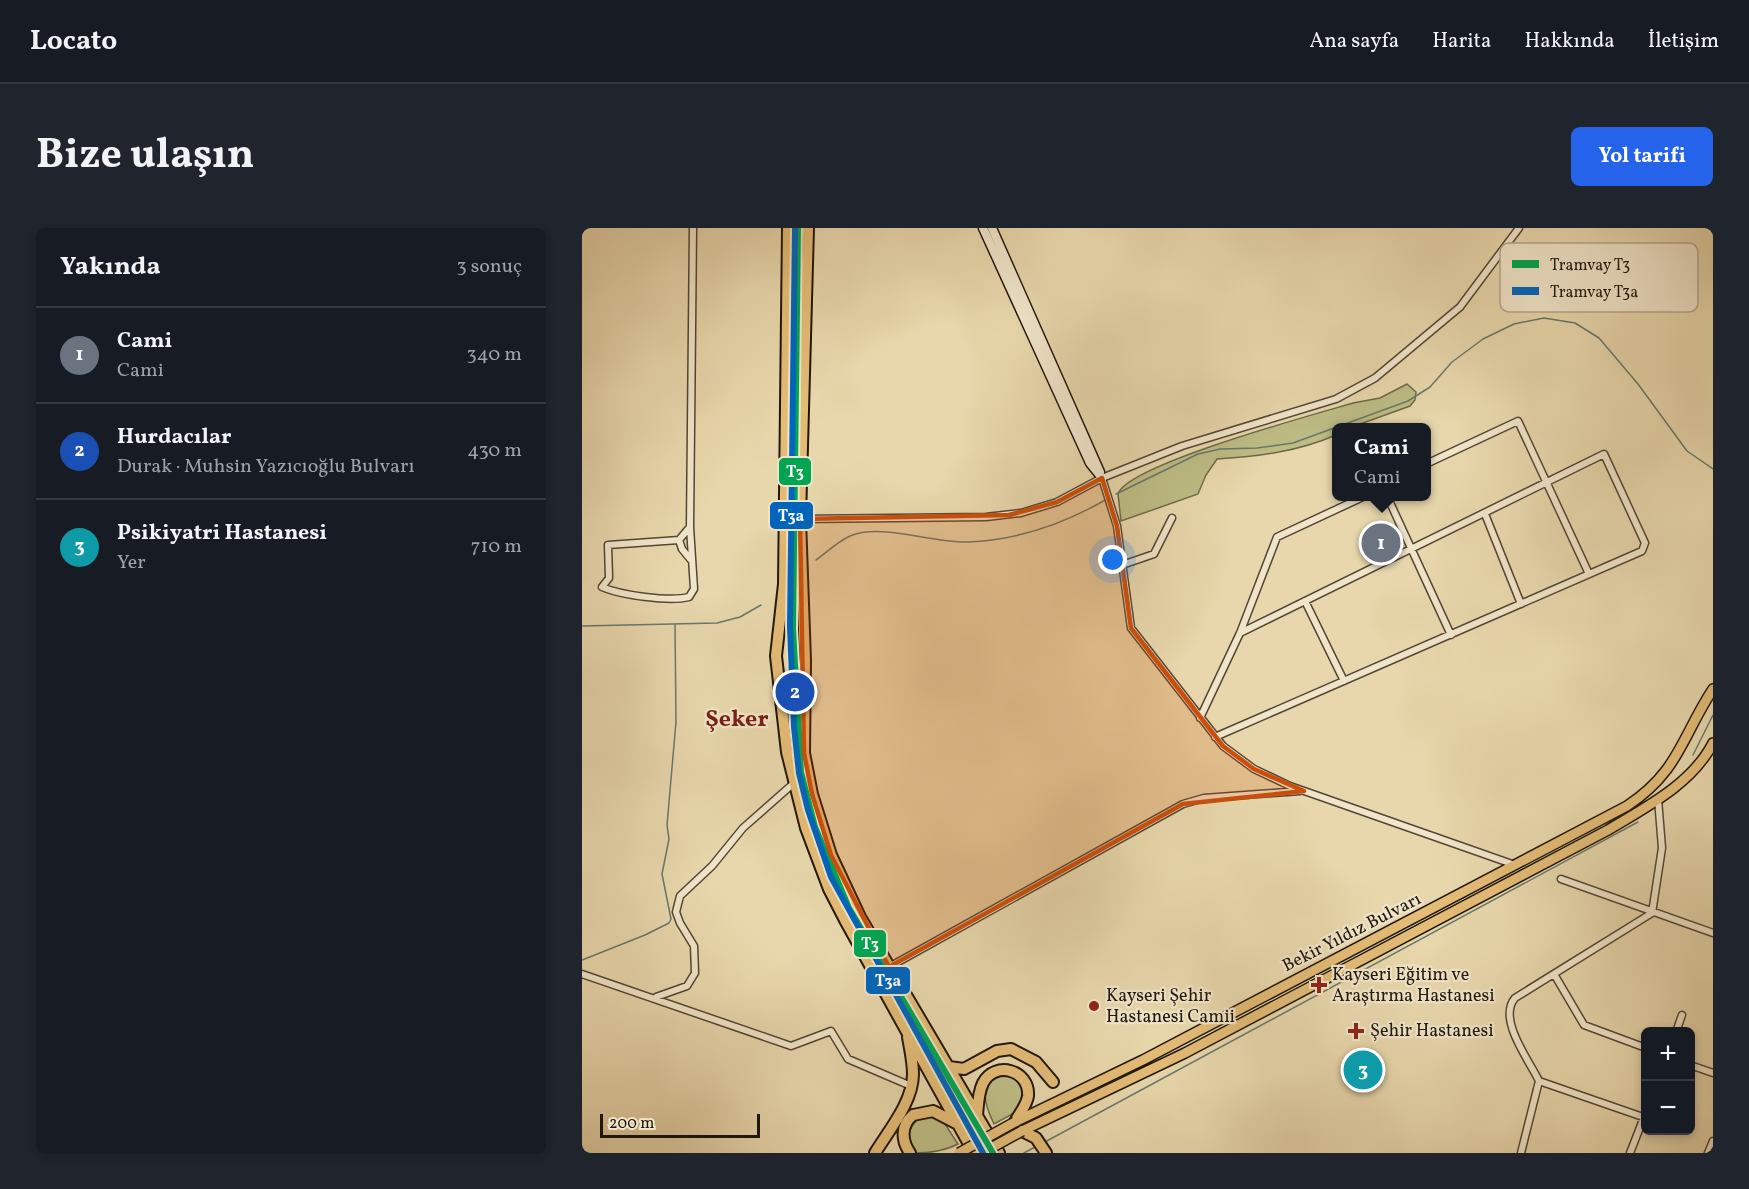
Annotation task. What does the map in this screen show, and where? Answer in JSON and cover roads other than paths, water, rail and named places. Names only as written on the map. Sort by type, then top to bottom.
[{"type":"highway","points":[[788,228],[784,584],[776,649],[787,752],[806,828],[829,889],[974,1153]]},
{"type":"highway","points":[[808,228],[800,519],[805,660],[804,753],[812,794],[831,855],[860,917],[999,1153]]},
{"type":"highway","points":[[875,1153],[901,1111],[911,1086],[913,1071],[906,1028]]},
{"type":"highway","points":[[949,1067],[964,1069],[1001,1049],[1015,1049],[1036,1062],[1053,1082]]},
{"type":"highway","points":[[962,1088],[975,1064]]},
{"type":"highway","points":[[977,1116],[978,1099],[983,1082],[995,1072],[1009,1070],[1021,1077],[1028,1092],[1028,1100],[1019,1126],[1036,1138],[1046,1153]]},
{"type":"highway","points":[[910,1153],[905,1144],[903,1132],[908,1119],[916,1113],[938,1112],[958,1125]]},
{"type":"main road","name":"Bekir Yıldız Bulvarı","points":[[982,1153],[1019,1126],[1064,1098],[1143,1060],[1517,866],[1627,806],[1653,786],[1680,753],[1713,690]]},
{"type":"main road","name":"Bekir Yıldız Bulvarı","points":[[958,1153],[1019,1126],[1070,1108],[1185,1053],[1598,836],[1658,799],[1695,771],[1713,744]]},
{"type":"street","points":[[690,527],[679,540],[608,545],[609,578],[602,587],[626,594],[687,598],[694,589],[690,527],[693,228]]},
{"type":"street","points":[[983,228],[1090,463],[1102,478]]},
{"type":"street","points":[[992,228],[1102,478],[1117,526],[1131,628],[1215,737],[1230,753],[1254,769],[1304,791],[1517,866]]},
{"type":"street","points":[[1509,243],[1520,228]]},
{"type":"street","points":[[800,519],[1010,515],[1057,502],[1102,478],[1182,446],[1336,399],[1365,384],[1460,307],[1500,254]]},
{"type":"street","points":[[1431,462],[1518,421],[1590,574]]},
{"type":"street","points":[[1215,737],[1642,551],[1645,542],[1604,454],[1240,633]]},
{"type":"street","points":[[1200,718],[1240,633],[1277,537],[1354,501]]},
{"type":"street","points":[[1389,501],[1451,635]]},
{"type":"street","points":[[1485,514],[1521,604]]},
{"type":"street","points":[[1122,564],[1154,554],[1172,518]]},
{"type":"street","points":[[679,540],[682,549],[691,560]]},
{"type":"street","points":[[1305,601],[1344,681]]},
{"type":"street","points":[[654,997],[687,986],[695,973],[694,946],[676,912],[680,896],[712,866],[743,828],[794,783]]},
{"type":"street","points":[[889,966],[1183,804],[1204,798],[1304,791]]},
{"type":"street","points":[[1529,1153],[1521,1152],[1539,1081],[1509,1023],[1507,1013],[1515,998],[1652,913],[1662,848],[1658,799]]},
{"type":"street","points":[[1561,879],[1713,933]]},
{"type":"street","points":[[582,974],[791,1046],[831,1031],[848,1059],[911,1086]]},
{"type":"street","points":[[1554,974],[1584,1025],[1641,1046]]},
{"type":"street","points":[[1678,1027],[1682,1015]]},
{"type":"street","points":[[1695,1067],[1713,1073]]},
{"type":"street","points":[[1539,1081],[1641,1114]]},
{"type":"street","points":[[1630,1153],[1641,1123]]},
{"type":"street","points":[[1708,1153],[1713,1141]]},
{"type":"waterway","points":[[1348,423],[1408,401],[1430,387],[1452,362],[1483,339],[1514,324],[1544,318],[1575,323],[1599,338],[1638,384],[1687,451],[1713,469]]},
{"type":"waterway","points":[[1116,494],[1198,454],[1220,449],[1257,448],[1293,443],[1332,429]]},
{"type":"waterway","points":[[816,560],[845,538],[863,533],[891,532],[968,542],[1004,538],[1057,523],[1107,499]]},
{"type":"waterway","points":[[582,626],[717,623],[740,617],[761,605]]},
{"type":"waterway","points":[[582,960],[645,935],[669,923],[671,919],[662,874],[669,839],[667,825],[676,722],[675,624]]},
{"type":"waterway","points":[[1693,755],[1713,715]]},
{"type":"waterway","points":[[1043,1143],[1638,822]]},
{"type":"waterway","points":[[1024,1153],[1037,1146]]},
{"type":"tram line","name":"T3a","points":[[795,228],[790,627],[794,727],[799,773],[808,810],[831,877],[983,1153]]},
{"type":"tram line","name":"T3","points":[[798,228],[793,629],[801,772],[815,827],[849,908],[993,1153]]},
{"type":"place","name":"Cami","points":[[1381,543]]},
{"type":"place","name":"Hurdacılar","points":[[795,692]]},
{"type":"place","name":"Kayseri Eğitim ve Araştırma Hastanesi","points":[[1319,985]]},
{"type":"place","name":"Kayseri Şehir Hastanesi Camii","points":[[1094,1006]]},
{"type":"place","name":"Şehir Hastanesi","points":[[1356,1031]]},
{"type":"place","name":"Psikiyatri Hastanesi","points":[[1363,1070]]},
{"type":"district","name":"Şeker","points":[[737,720]]}]
